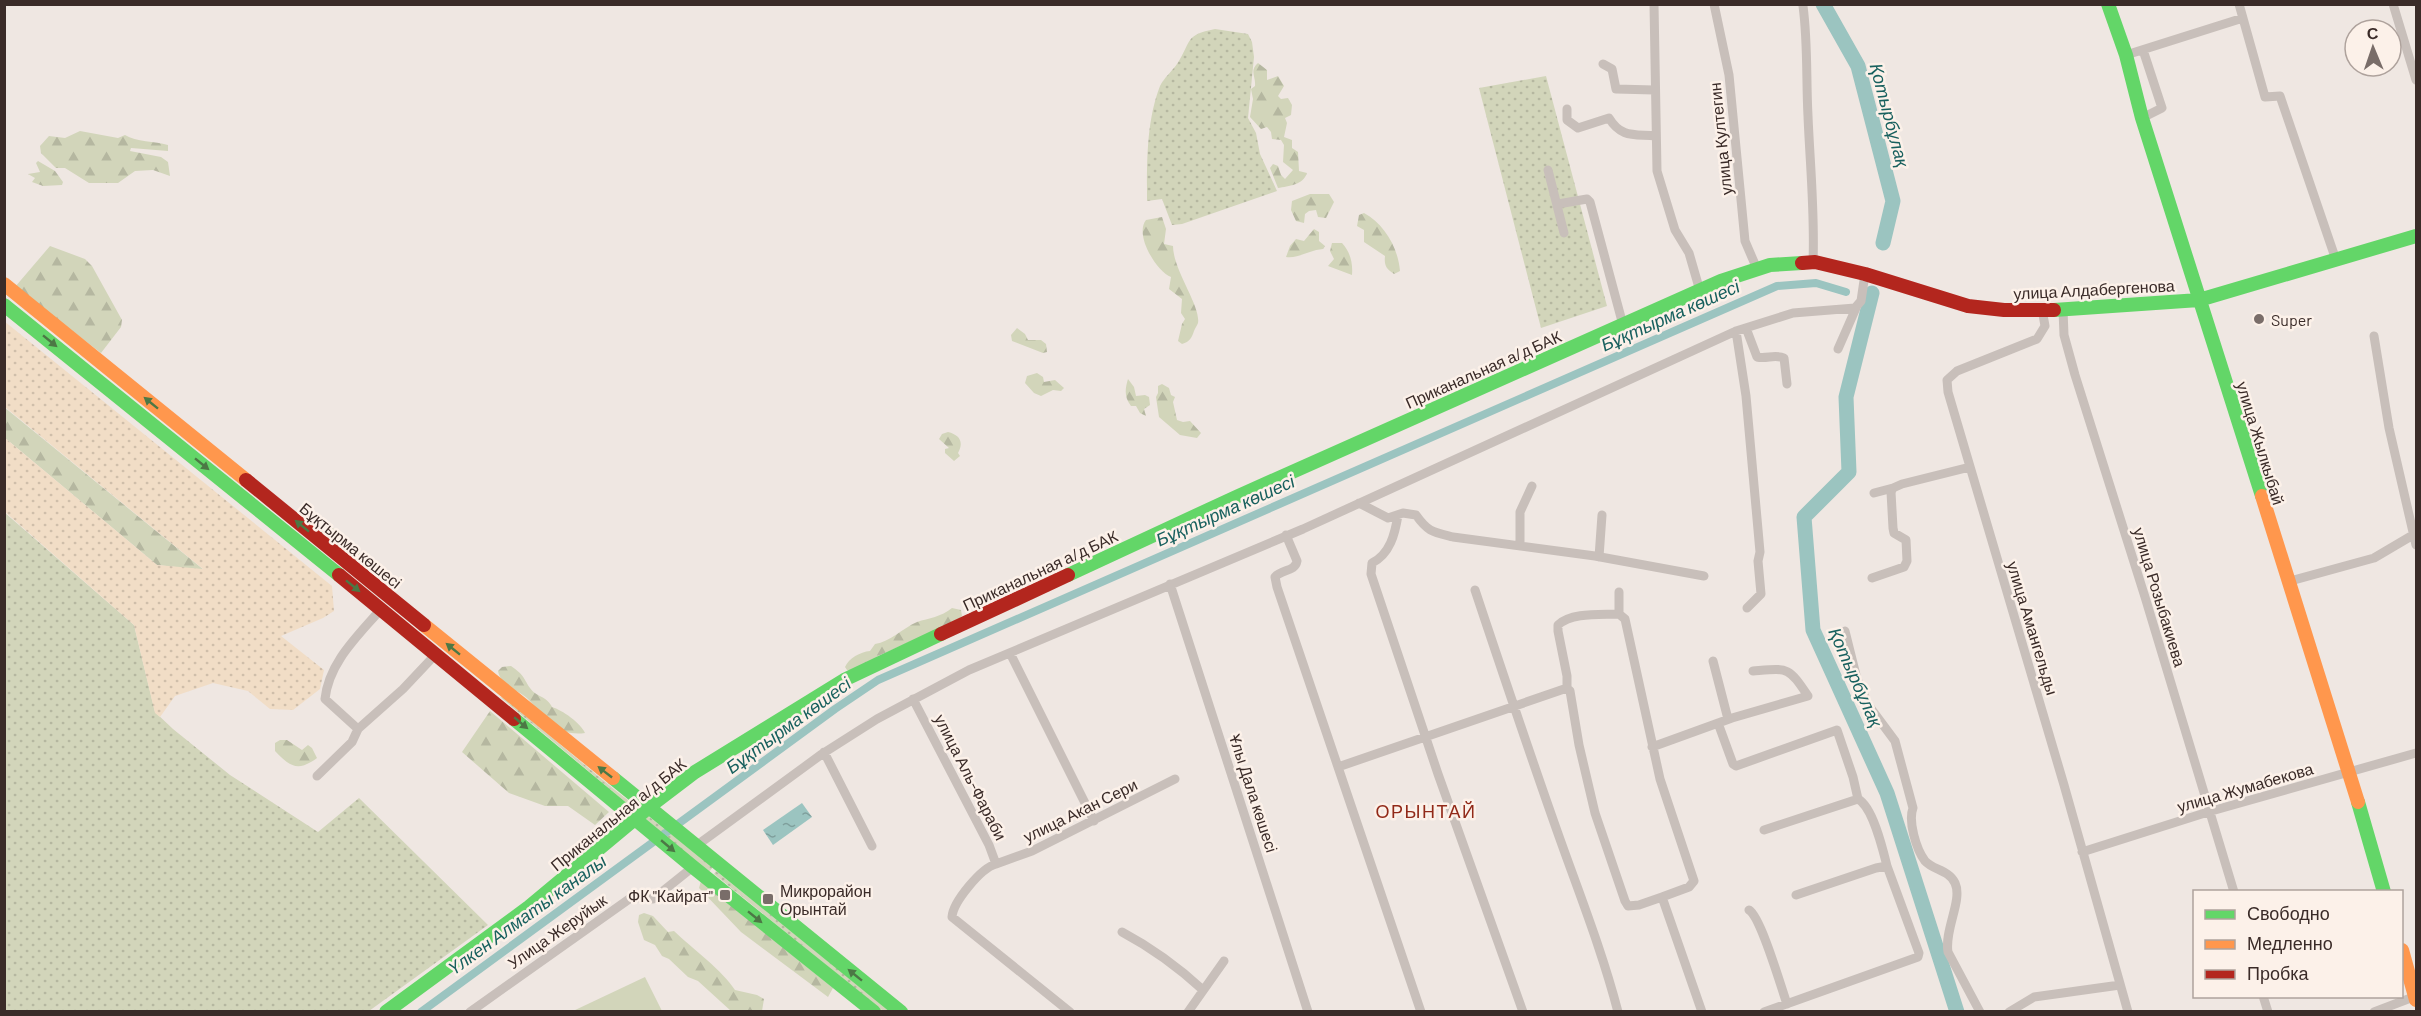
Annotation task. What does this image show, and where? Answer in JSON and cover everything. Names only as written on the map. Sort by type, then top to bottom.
[{"type":"main road","name":"улица Жылкыбай","points":[[2108,4],[2126,55],[2142,118],[2287,582],[2350,774],[2384,890]]},
{"type":"main road","name":"улица Алдабергенова","points":[[1763,267],[1814,262],[1865,274],[1968,306],[2004,310],[2063,310],[2199,300],[2416,236]]},
{"type":"main road","name":"Приканальная а/д БАК","points":[[386,1011],[640,821],[649,806],[695,772],[787,713],[850,677],[1236,497],[1700,291],[1763,267]]},
{"type":"main road","name":"Бұқтырма көшесі","points":[[4,284],[649,806],[692,844],[901,1011]]},
{"type":"main road","name":"Бұқтырма көшесі","points":[[4,305],[489,697],[693,867],[874,1011]]},
{"type":"main road","points":[[323,562],[333,551]]},
{"type":"main road","points":[[489,697],[499,685]]},
{"type":"main road","points":[[2403,953],[2416,998]]},
{"type":"street","points":[[1654,4],[1657,171],[1675,230],[1689,253],[1700,291]]},
{"type":"street","name":"улица Култегин","points":[[1714,4],[1729,75],[1745,241],[1763,267]]},
{"type":"street","points":[[2239,4],[2265,98],[2280,96],[2336,260]]},
{"type":"street","points":[[2393,4],[2416,80]]},
{"type":"street","points":[[1803,6],[1807,38],[1814,262]]},
{"type":"street","points":[[2126,55],[2243,18]]},
{"type":"street","points":[[2142,118],[2162,108],[2143,50]]},
{"type":"street","points":[[1603,64],[1612,69],[1616,89],[1654,90]]},
{"type":"street","points":[[1567,110],[1567,120],[1578,128],[1609,118],[1615,128],[1623,133],[1655,136]]},
{"type":"street","points":[[1548,170],[1564,233]]},
{"type":"street","points":[[1558,204],[1580,199],[1587,199],[1590,202],[1623,325]]},
{"type":"street","points":[[1838,349],[1861,301],[1865,274]]},
{"type":"street","points":[[692,844],[877,718],[1011,652],[1359,503],[1741,330],[1793,313],[1843,311],[1856,308]]},
{"type":"street","name":"улица Амангельды","points":[[2042,309],[2045,326],[2037,339],[1957,371],[1947,380],[1948,392],[2127,1011]]},
{"type":"street","name":"улица Розыбакиева","points":[[2063,310],[2064,335],[2075,375],[2234,890]]},
{"type":"street","points":[[1741,330],[1757,357],[1784,358],[1787,384]]},
{"type":"street","points":[[1741,330],[1760,552],[1758,561],[1761,594],[1747,608]]},
{"type":"street","points":[[2374,336],[2390,428],[2416,545]]},
{"type":"street","points":[[1874,492],[1970,467]]},
{"type":"street","points":[[1520,546],[1520,512],[1532,486]]},
{"type":"street","points":[[1872,578],[1904,567],[1907,561],[1906,540],[1894,533],[1893,528],[1891,492],[1893,488]]},
{"type":"street","points":[[1359,503],[1388,518],[1410,513],[1416,515],[1431,531],[1453,537],[1599,557],[1704,576]]},
{"type":"street","points":[[1398,515],[1396,528],[1386,553],[1372,563],[1371,574],[1426,738],[1523,1011]]},
{"type":"street","points":[[1599,557],[1602,515]]},
{"type":"street","points":[[1286,535],[1297,561],[1296,566],[1292,569],[1277,574],[1275,577],[1277,587],[1421,1011]]},
{"type":"street","points":[[2287,582],[2374,558],[2413,535]]},
{"type":"street","name":"Ұлы Дала көшесі","points":[[1170,585],[1308,1011]]},
{"type":"street","points":[[1475,590],[1578,886],[1618,1011]]},
{"type":"street","points":[[1619,592],[1619,614]]},
{"type":"street","points":[[358,729],[327,703],[326,692],[333,671],[345,650],[381,609]]},
{"type":"street","points":[[1619,614],[1628,626],[1660,779],[1694,881],[1689,887],[1639,905],[1628,906],[1595,813],[1579,745],[1570,691],[1567,688],[1558,625],[1573,618],[1619,614]]},
{"type":"street","points":[[1845,631],[1857,679],[1869,706],[1895,741],[1913,808],[1910,817],[1916,840],[1926,861],[1943,871],[1956,884],[1957,895],[1946,943],[1948,952],[1980,1011]]},
{"type":"street","points":[[1011,652],[1094,821]]},
{"type":"street","points":[[316,776],[352,742],[358,729],[403,689],[436,654]]},
{"type":"street","points":[[1713,661],[1728,719]]},
{"type":"street","points":[[1652,747],[1728,719],[1808,696],[1795,677],[1784,669],[1754,671]]},
{"type":"street","points":[[1338,767],[1567,688]]},
{"type":"street","name":"улица Аль-Фараби","points":[[912,699],[989,845],[996,864],[989,866],[976,877],[953,908],[952,917],[1070,1011]]},
{"type":"street","points":[[1718,723],[1733,764],[1736,766],[1837,730],[1853,777],[1858,800]]},
{"type":"street","points":[[824,752],[872,846]]},
{"type":"street","name":"улица Жумабекова","points":[[2082,852],[2208,812],[2350,774],[2416,753]]},
{"type":"street","name":"улица Акан Сери","points":[[996,864],[1032,851],[1175,778]]},
{"type":"street","points":[[1764,830],[1858,800],[1863,802],[1873,821],[1919,953],[1918,957],[1764,1011]]},
{"type":"street","points":[[1796,895],[1887,866]]},
{"type":"street","name":"Улица Жеруйык","points":[[470,1011],[632,897],[653,899],[693,867]]},
{"type":"street","points":[[1662,897],[1702,1011]]},
{"type":"street","points":[[1749,910],[1754,912],[1765,939],[1787,1004]]},
{"type":"street","points":[[1122,932],[1173,963],[1203,990]]},
{"type":"street","points":[[1188,1011],[1224,961]]},
{"type":"street","points":[[2009,1011],[2034,997],[2120,985]]},
{"type":"street","points":[[2374,1011],[2416,998]]},
{"type":"green space","points":[[1215,29],[1248,34],[1252,42],[1254,57],[1248,118],[1256,133],[1260,154],[1277,191],[1182,224],[1172,225],[1162,199],[1147,201],[1148,143],[1155,100],[1160,86],[1177,64],[1190,40],[1198,34]]},
{"type":"green space","points":[[1258,63],[1267,70],[1267,80],[1278,76],[1284,86],[1278,96],[1281,99],[1288,98],[1292,105],[1291,115],[1285,118],[1287,123],[1284,137],[1292,140],[1292,148],[1298,152],[1299,171],[1307,173],[1302,180],[1291,186],[1278,188],[1270,168],[1273,164],[1278,166],[1285,179],[1293,170],[1283,162],[1284,145],[1281,140],[1272,139],[1267,127],[1261,129],[1250,117],[1253,99],[1251,89],[1255,86],[1253,71]]},
{"type":"green space","points":[[1546,76],[1607,306],[1541,328],[1479,88]]},
{"type":"green space","points":[[80,131],[118,138],[125,135],[168,145],[168,151],[131,148],[130,151],[161,157],[168,162],[170,176],[153,170],[135,171],[118,183],[89,183],[65,168],[56,168],[41,153],[40,146],[49,136],[65,138]]},
{"type":"green space","points":[[38,161],[55,171],[63,182],[62,185],[43,186],[32,182],[35,178],[28,174],[40,172],[36,163]]},
{"type":"green space","points":[[1310,194],[1329,194],[1334,202],[1326,218],[1318,217],[1316,210],[1305,214],[1304,223],[1296,221],[1291,210],[1292,201]]},
{"type":"green space","points":[[1364,213],[1378,223],[1389,237],[1399,262],[1400,271],[1394,274],[1391,272],[1386,266],[1385,256],[1364,242],[1364,230],[1357,226],[1359,215]]},
{"type":"green space","points":[[1162,217],[1166,229],[1164,244],[1173,246],[1177,266],[1198,316],[1198,323],[1191,337],[1182,344],[1178,341],[1185,319],[1181,313],[1182,299],[1169,289],[1171,277],[1165,274],[1154,261],[1143,235],[1146,220]]},
{"type":"green space","points":[[1314,229],[1319,232],[1319,241],[1325,246],[1323,249],[1295,257],[1286,257],[1290,246],[1296,239],[1304,241]]},
{"type":"green space","points":[[1332,243],[1342,243],[1347,250],[1352,275],[1328,266],[1334,259],[1330,251]]},
{"type":"green space","points":[[50,246],[85,259],[92,266],[122,320],[121,327],[101,353],[15,287]]},
{"type":"green space","points":[[1017,328],[1025,334],[1028,340],[1041,340],[1046,344],[1047,352],[1043,353],[1012,341],[1011,335]]},
{"type":"green space","points":[[1037,373],[1043,377],[1044,382],[1055,380],[1064,388],[1061,391],[1053,390],[1041,396],[1034,393],[1025,383],[1027,376]]},
{"type":"green space","points":[[1128,379],[1134,387],[1136,396],[1149,397],[1150,405],[1144,409],[1146,416],[1140,413],[1136,406],[1131,406],[1127,399]]},
{"type":"green space","points":[[1162,384],[1169,388],[1171,395],[1175,397],[1173,402],[1177,420],[1190,421],[1201,433],[1197,438],[1180,435],[1159,417],[1156,397],[1158,386]]},
{"type":"green space","points":[[4,407],[204,570],[157,565],[5,438]]},
{"type":"green space","points":[[948,432],[958,437],[961,442],[958,453],[960,456],[954,461],[945,453],[945,449],[949,448],[939,439],[942,434]]},
{"type":"green space","points":[[4,512],[134,625],[155,712],[173,729],[230,775],[318,832],[359,798],[488,925],[369,1011],[5,1011]]},
{"type":"green space","points":[[310,513],[328,524],[379,567],[382,570],[379,574],[374,574],[306,521]]},
{"type":"green space","points":[[952,608],[961,610],[962,616],[956,621],[878,656],[853,671],[845,667],[852,658],[870,651],[875,644],[886,641],[917,622]]},
{"type":"green space","points":[[511,666],[521,674],[532,691],[552,707],[571,717],[585,733],[559,729],[546,719],[528,699],[506,684],[498,671],[502,667]]},
{"type":"green space","points":[[500,697],[713,867],[709,872]]},
{"type":"green space","points":[[490,711],[609,812],[595,825],[568,806],[545,806],[509,793],[462,752]]},
{"type":"green space","points":[[287,740],[302,750],[308,745],[317,758],[305,765],[294,766],[275,751],[275,743]]},
{"type":"green space","points":[[716,871],[890,1011],[883,1011],[714,874]]},
{"type":"green space","points":[[701,881],[833,988],[828,997],[741,932],[699,888]]},
{"type":"green space","points":[[644,913],[653,916],[668,932],[674,931],[715,967],[735,990],[764,999],[762,1011],[731,1011],[698,981],[688,977],[669,959],[662,956],[655,945],[644,940],[638,922],[639,915]]},
{"type":"green space","points":[[645,977],[662,1011],[573,1011]]},
{"type":"sand","points":[[4,321],[332,586],[334,611],[281,636],[324,670],[320,689],[293,710],[270,709],[248,691],[213,683],[175,696],[160,717],[155,713],[134,625],[5,512],[5,438],[157,565],[203,569],[5,407]]},
{"type":"water","points":[[802,803],[812,817],[773,845],[763,830]]},
{"type":"waterway","name":"Қотырбұлақ","points":[[1823,4],[1858,66],[1893,201],[1883,243]]},
{"type":"waterway","name":"Бұқтырма көшесі","points":[[421,1012],[835,709],[878,680],[1777,286],[1816,283],[1846,292]]},
{"type":"waterway","name":"Қотырбұлақ","points":[[1872,293],[1846,397],[1849,472],[1804,517],[1813,630],[1887,793],[1957,1012]]},
{"type":"traffic: fast","points":[[2108,4],[2126,55],[2142,118],[2262,496]]},
{"type":"traffic: fast","points":[[2054,310],[2199,300],[2416,236]]},
{"type":"traffic: fast","points":[[1068,575],[1236,497],[1721,281],[1770,265],[1802,263]]},
{"type":"traffic: fast","points":[[4,305],[339,575]]},
{"type":"traffic: fast","points":[[386,1012],[529,907],[649,807],[695,772],[846,679],[941,634]]},
{"type":"traffic: fast","points":[[514,719],[874,1012]]},
{"type":"traffic: fast","points":[[613,778],[901,1012]]},
{"type":"traffic: fast","points":[[2358,802],[2383,890]]},
{"type":"traffic: slow","points":[[4,284],[246,480]]},
{"type":"traffic: slow","points":[[2262,496],[2358,802]]},
{"type":"traffic: slow","points":[[424,625],[613,778]]},
{"type":"traffic: slow","points":[[2403,954],[2416,1000]]},
{"type":"traffic: jam","points":[[1802,263],[1815,262],[1865,274],[1968,306],[2004,310],[2054,310]]},
{"type":"traffic: jam","points":[[246,480],[424,625]]},
{"type":"traffic: jam","points":[[339,575],[514,719]]},
{"type":"traffic: jam","points":[[941,634],[1068,575]]},
{"type":"place","name":"Super","points":[[2259,319]]},
{"type":"place","name":"ФК \"Кайрат\"","points":[[725,895]]},
{"type":"place","name":"Микрорайон Орынтай","points":[[768,899]]},
{"type":"district","name":"ОРЫНТАЙ","points":[[1426,811]]},
{"type":"water label","name":"Үлкен Алматы каналы","points":[[527,914]]}]
